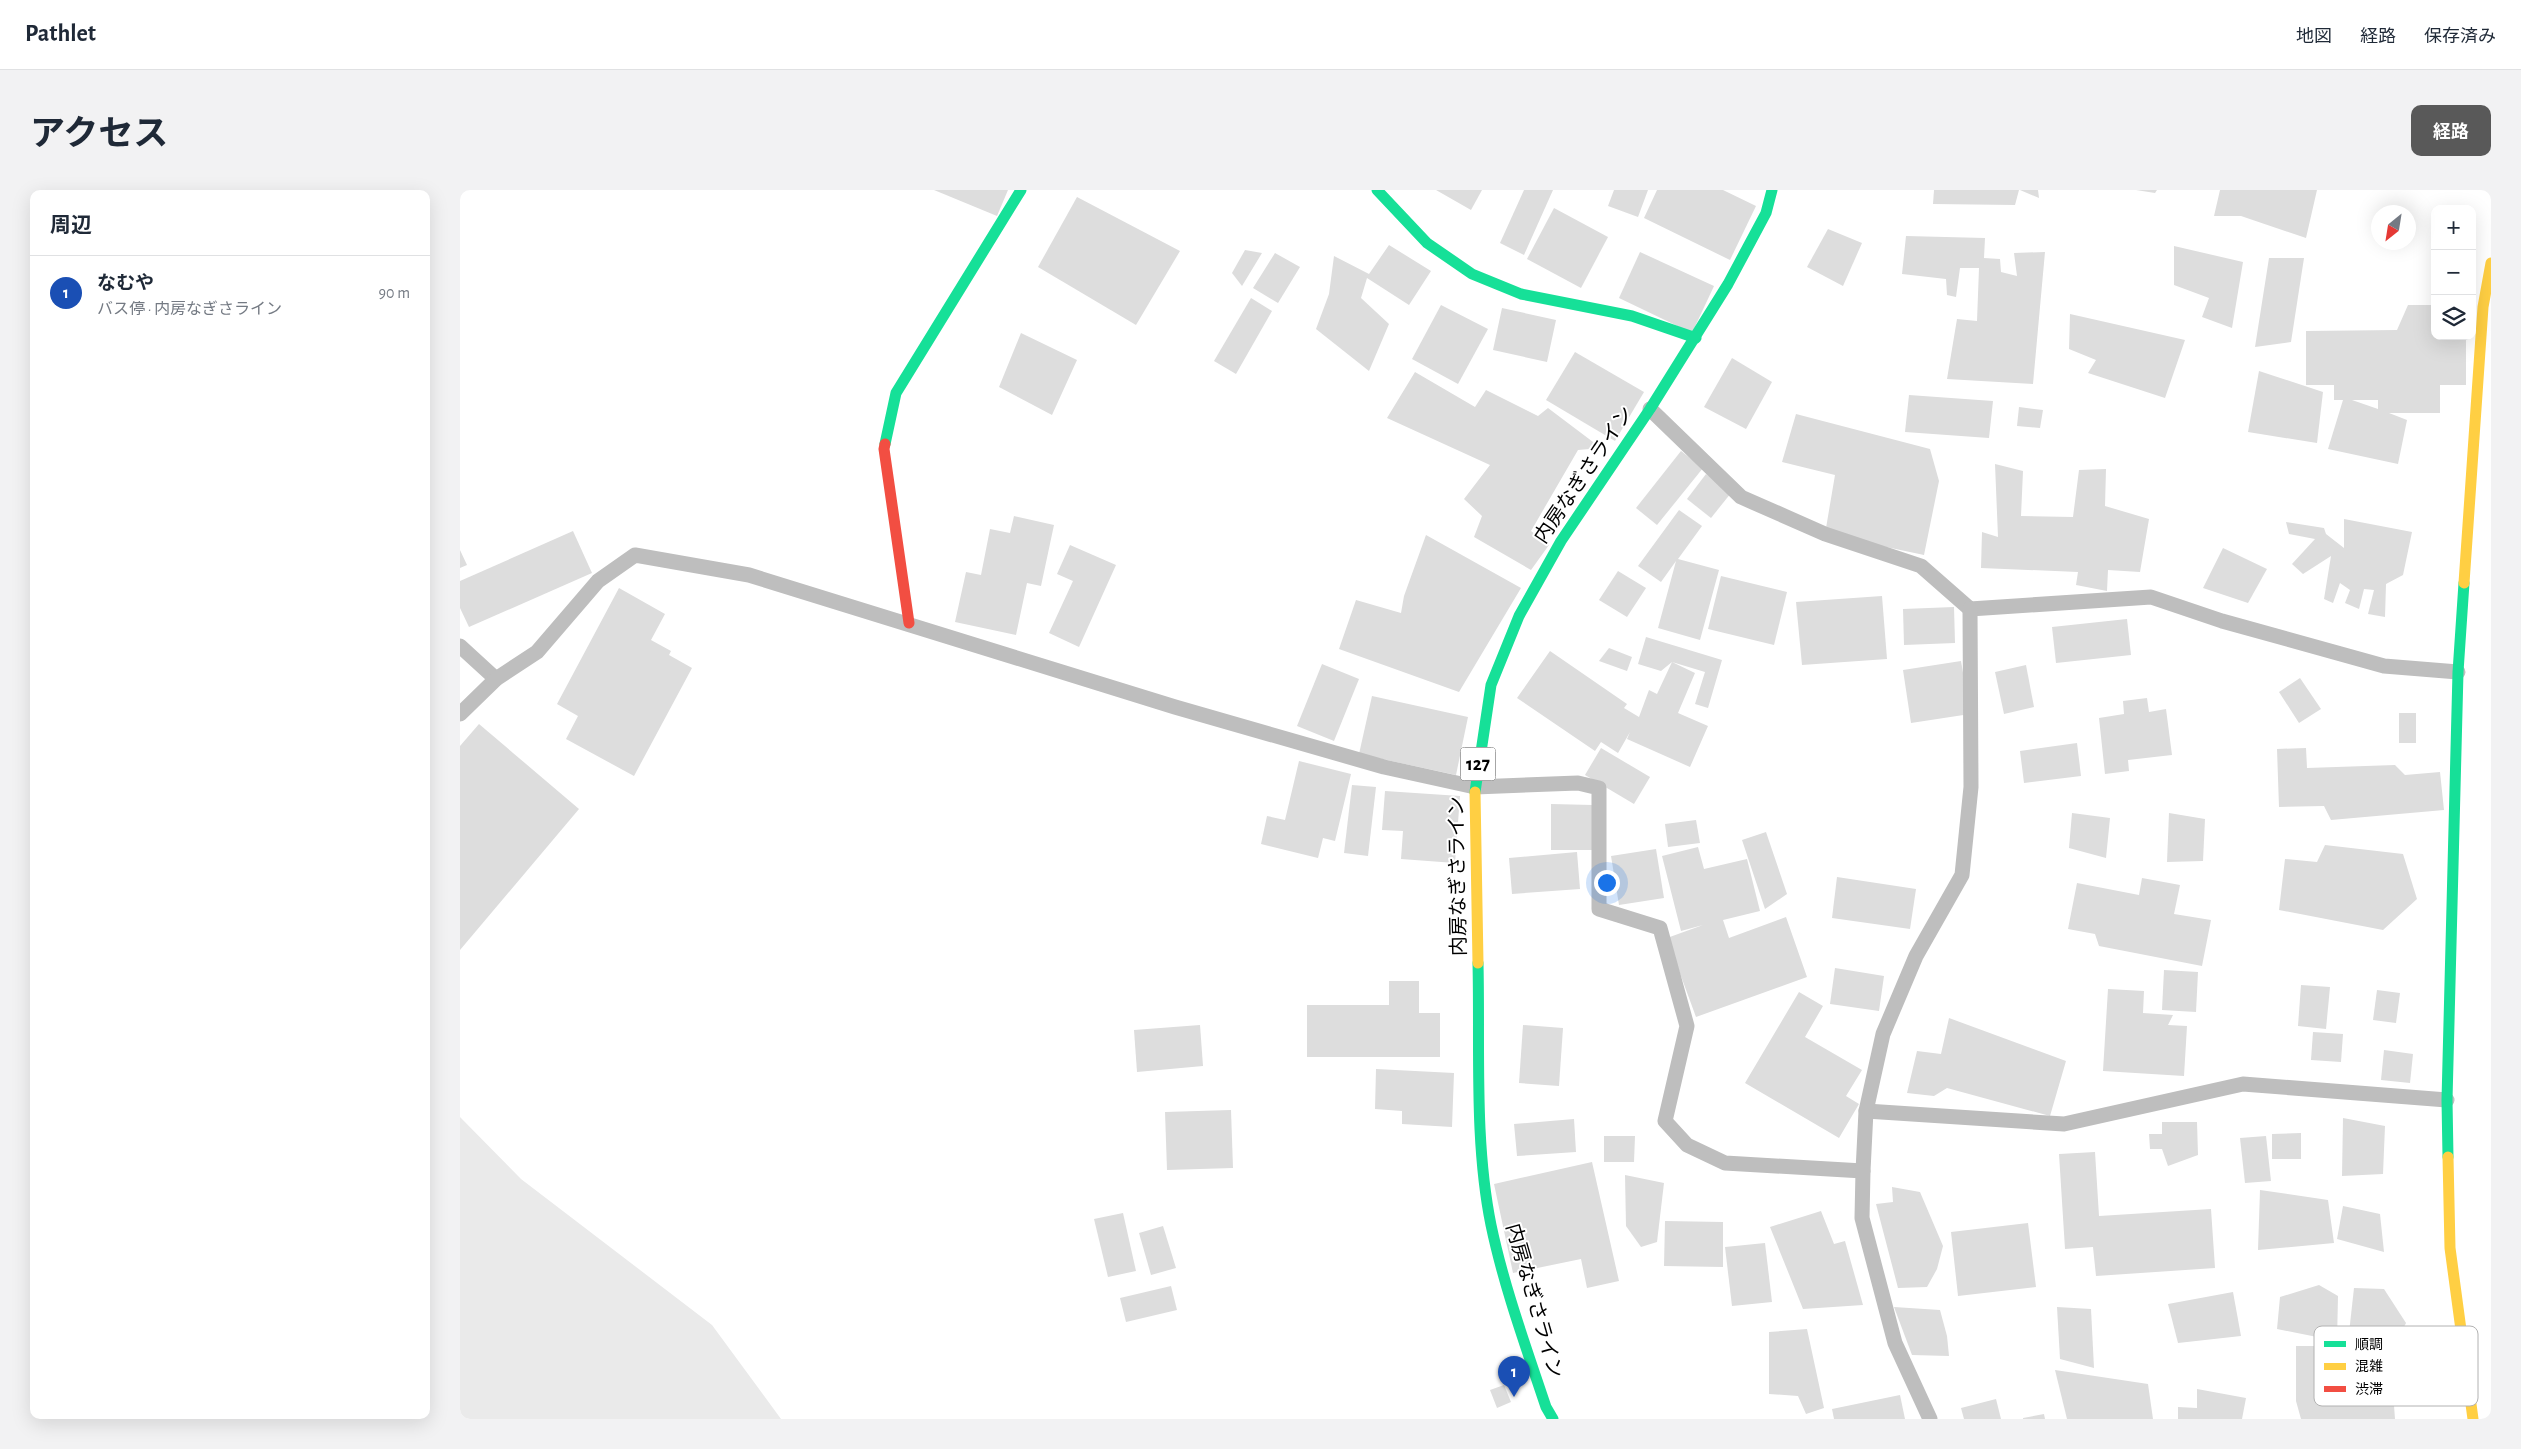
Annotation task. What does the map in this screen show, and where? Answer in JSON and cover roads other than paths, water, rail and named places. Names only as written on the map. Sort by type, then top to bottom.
[{"type":"main road","points":[[909,623],[884,450],[896,393],[1021,190]]},
{"type":"main road","points":[[1377,190],[1427,243],[1472,274],[1521,294],[1632,316],[1696,338]]},
{"type":"main road","name":"内房なぎさライン","points":[[1553,1419],[1546,1407],[1506,1286],[1491,1224],[1482,1158],[1475,787],[1491,686],[1519,616],[1561,542],[1696,338],[1766,213],[1772,190]]},
{"type":"main road","points":[[2460,1326],[2450,1248],[2447,1100],[2458,672],[2483,307],[2491,263]]},
{"type":"main road","points":[[2470,1406],[2472,1419]]},
{"type":"lane","points":[[1650,409],[1741,497],[1825,534],[1921,566],[1970,609],[2150,597],[2222,621],[2384,666],[2458,672]]},
{"type":"lane","points":[[460,714],[496,679],[537,652],[598,581],[635,555],[749,575],[1261,732],[1384,767],[1475,787],[1578,783],[1599,788],[1599,910],[1660,928],[1687,1026],[1665,1121],[1687,1145],[1725,1163],[1864,1171]]},
{"type":"lane","points":[[1930,1419],[1895,1342],[1862,1218],[1866,1111],[1883,1034],[1916,956],[1962,875],[1971,787],[1970,609]]},
{"type":"lane","points":[[460,646],[496,679]]},
{"type":"lane","points":[[1866,1111],[2064,1124],[2243,1084],[2447,1100]]},
{"type":"place","name":"なむや","points":[[1514,1397]]}]
